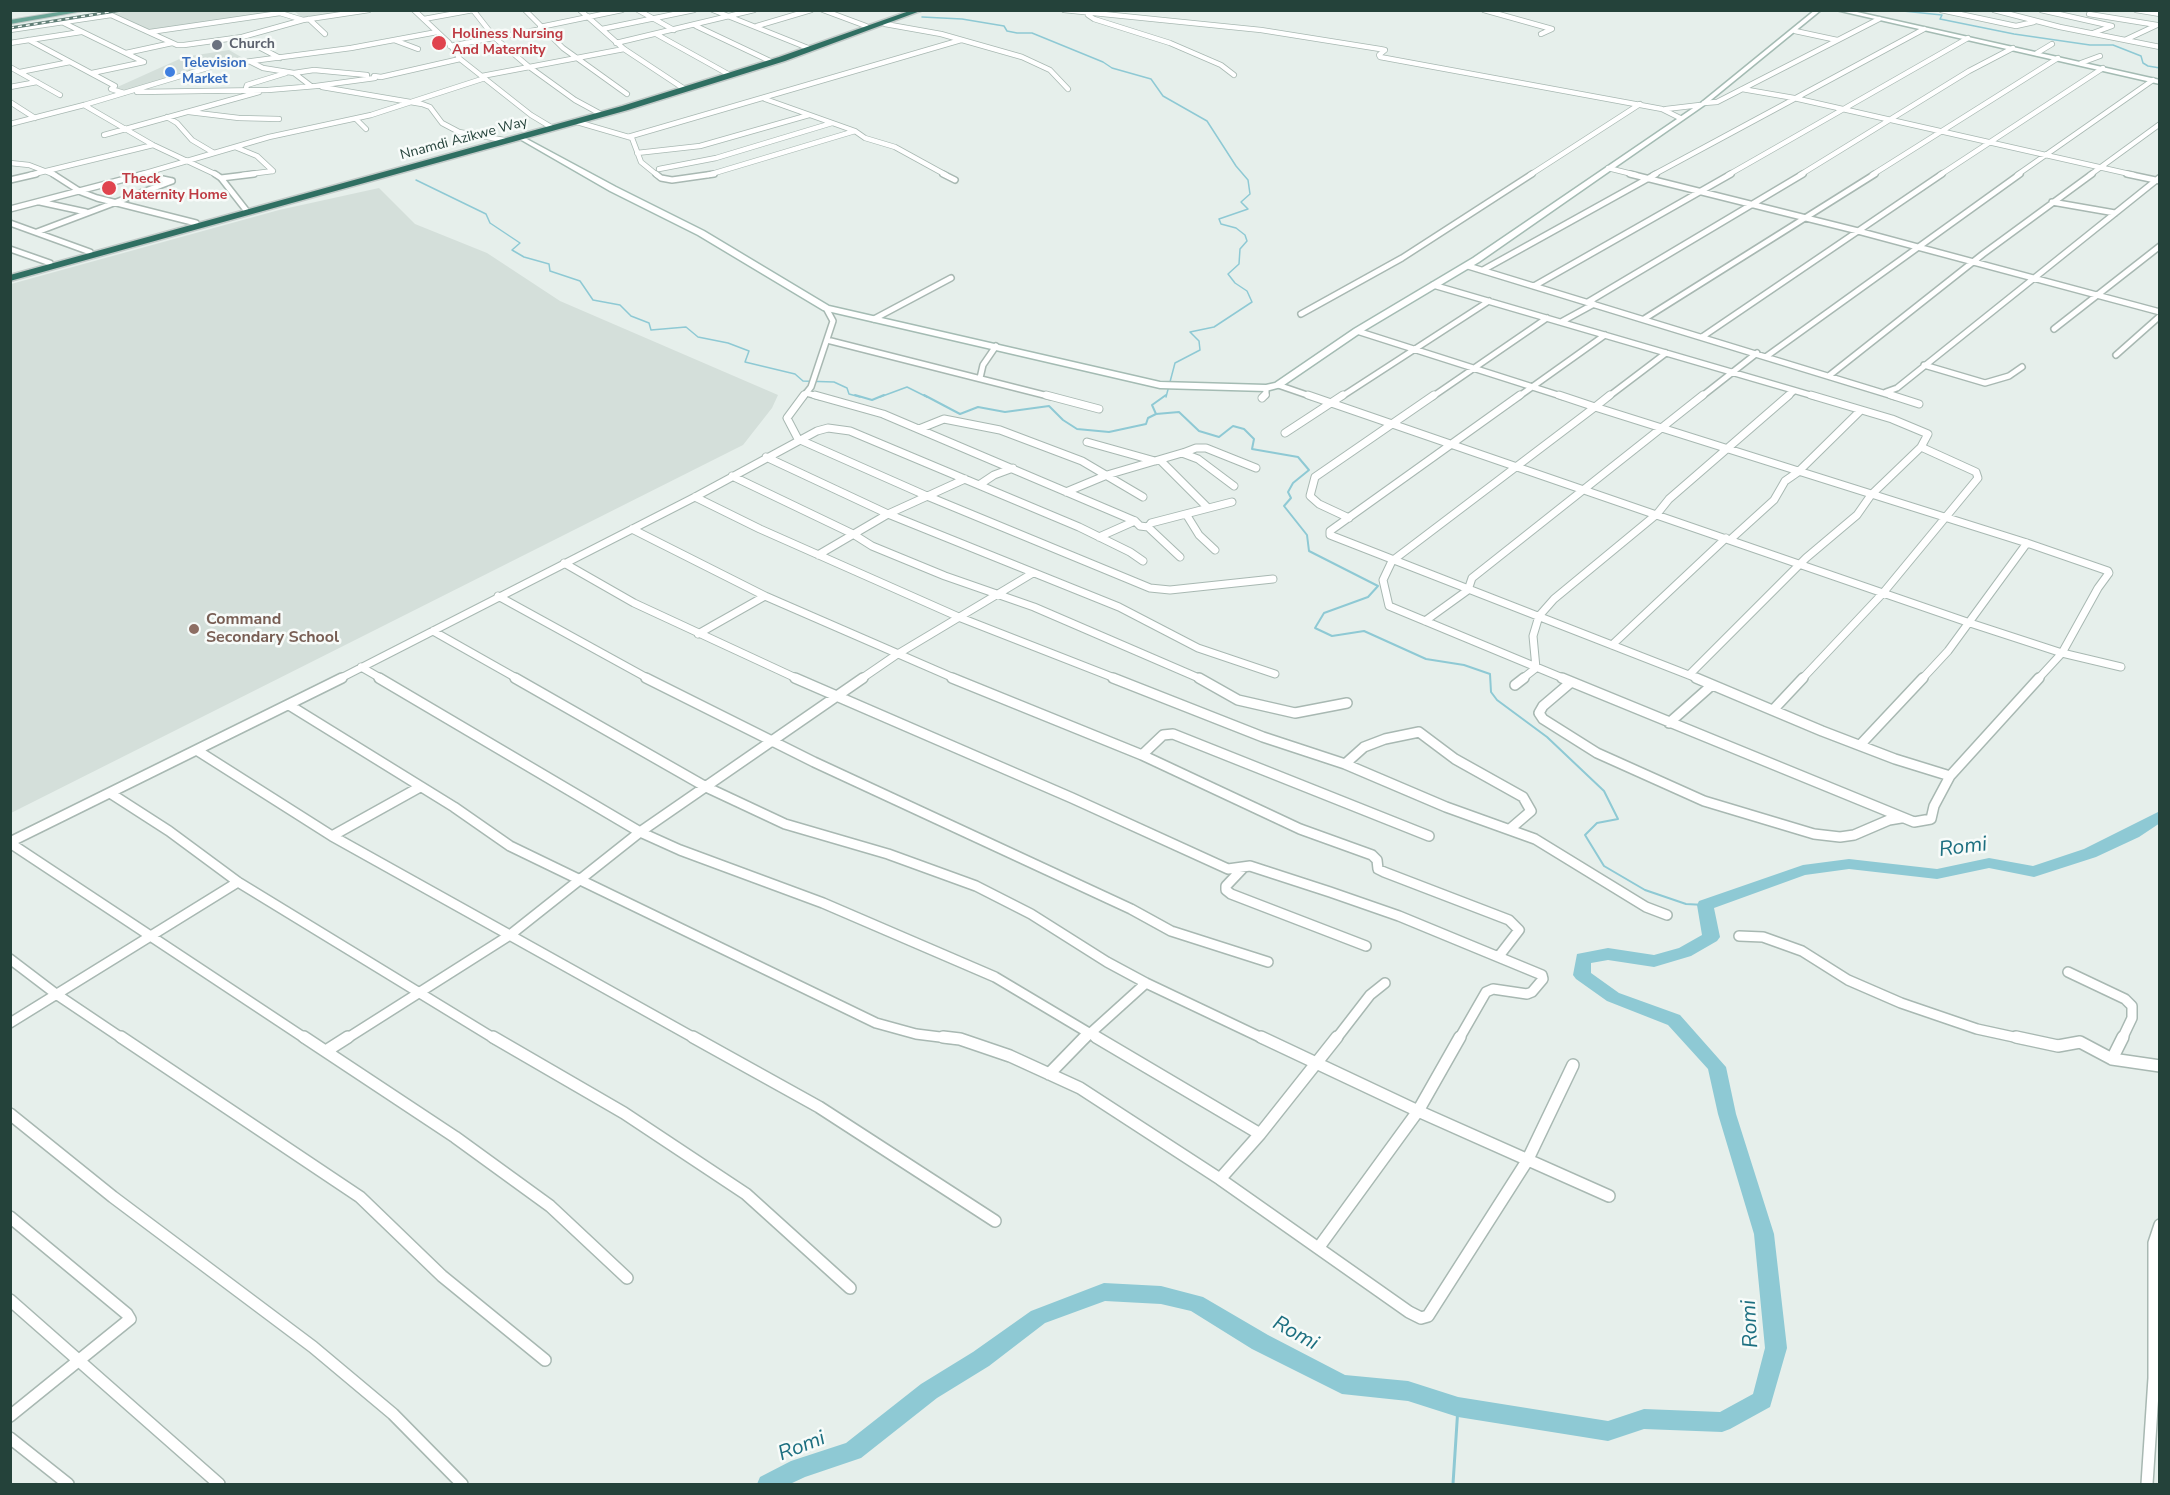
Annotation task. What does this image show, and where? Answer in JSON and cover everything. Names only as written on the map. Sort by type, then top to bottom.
[{"type":"highway","name":"Nnamdi Azikwe Way","points":[[10,276],[521,138],[696,88],[920,10]]},
{"type":"highway","name":"Nnamdi Azikwe Way","points":[[10,276],[50,263],[551,127],[770,61],[909,11]]},
{"type":"main road","points":[[10,22],[86,10]]},
{"type":"street","points":[[10,30],[111,15],[172,43],[184,45],[244,36],[306,19],[369,10]]},
{"type":"street","points":[[414,10],[460,59],[531,115],[551,127]]},
{"type":"street","points":[[424,19],[473,10],[495,38],[528,66],[575,100],[598,113]]},
{"type":"street","points":[[525,10],[541,28],[576,57],[627,94]]},
{"type":"street","points":[[580,10],[616,43],[683,88]]},
{"type":"street","points":[[450,46],[622,10]]},
{"type":"street","points":[[638,10],[674,30]]},
{"type":"street","points":[[602,29],[694,10]]},
{"type":"street","points":[[616,43],[696,26],[754,10]]},
{"type":"street","points":[[757,26],[811,10]]},
{"type":"street","points":[[823,10],[866,26]]},
{"type":"street","points":[[1064,10],[1084,14],[1261,30],[1357,45],[1385,50],[1379,55],[1380,57],[1393,60],[1640,104],[1662,109],[1680,118]]},
{"type":"street","points":[[1484,10],[1552,28],[1541,34]]},
{"type":"street","points":[[521,138],[613,189],[701,233],[826,308],[1160,384],[1266,388],[1278,385],[1356,331],[1468,266],[1702,104],[1819,10]]},
{"type":"street","points":[[1838,10],[2156,81]]},
{"type":"street","points":[[1941,10],[2018,26],[2037,21]]},
{"type":"street","points":[[1994,10],[2091,34],[2160,47]]},
{"type":"street","points":[[2041,10],[2112,26],[2091,34]]},
{"type":"street","points":[[2060,27],[2094,10]]},
{"type":"street","points":[[2136,10],[2160,14]]},
{"type":"street","points":[[716,11],[808,48]]},
{"type":"street","points":[[149,32],[280,13],[306,19],[325,34]]},
{"type":"street","points":[[1084,14],[1170,43],[1221,65],[1234,75]]},
{"type":"street","points":[[2089,14],[2158,24]]},
{"type":"street","points":[[1662,109],[1717,102],[1879,19]]},
{"type":"street","points":[[63,23],[144,62],[92,73]]},
{"type":"street","points":[[885,24],[914,28],[961,40],[1032,62],[1050,70],[1068,89]]},
{"type":"street","points":[[2125,40],[2158,24]]},
{"type":"street","points":[[696,26],[770,61]]},
{"type":"street","points":[[1483,270],[1924,29]]},
{"type":"street","points":[[1795,31],[1838,40]]},
{"type":"street","points":[[2146,31],[2152,32]]},
{"type":"street","points":[[10,43],[81,32]]},
{"type":"street","points":[[10,124],[84,105],[214,66],[280,58],[437,32]]},
{"type":"street","points":[[656,34],[728,74]]},
{"type":"street","points":[[244,36],[280,58]]},
{"type":"street","points":[[1534,286],[1968,38]]},
{"type":"street","points":[[393,39],[418,49]]},
{"type":"street","points":[[29,40],[115,86],[111,89],[126,92],[268,90],[375,78],[374,76]]},
{"type":"street","points":[[628,137],[765,99],[961,40]]},
{"type":"street","points":[[125,53],[172,43]]},
{"type":"street","points":[[2037,53],[2052,44]]},
{"type":"street","points":[[1561,322],[1749,204],[1969,71],[2013,48]]},
{"type":"street","points":[[10,209],[81,192],[235,147],[371,115],[483,77],[528,66],[624,49]]},
{"type":"street","points":[[2081,63],[2100,56]]},
{"type":"street","points":[[1644,319],[2058,58]]},
{"type":"street","points":[[245,89],[247,85],[292,73],[314,70],[381,77],[460,59]]},
{"type":"street","points":[[20,72],[70,62]]},
{"type":"street","points":[[250,62],[263,68],[292,73],[313,86],[430,107],[442,123],[459,132],[504,140]]},
{"type":"street","points":[[10,67],[60,95]]},
{"type":"street","points":[[1702,337],[2103,68]]},
{"type":"street","points":[[1767,356],[2091,122],[2156,81]]},
{"type":"street","points":[[10,87],[37,82]]},
{"type":"street","points":[[1750,85],[1756,90]]},
{"type":"street","points":[[1742,89],[1794,98],[2159,179]]},
{"type":"street","points":[[104,135],[268,90]]},
{"type":"street","points":[[369,96],[372,102]]},
{"type":"street","points":[[765,99],[855,131],[865,138],[895,147],[955,180]]},
{"type":"street","points":[[10,102],[35,118]]},
{"type":"street","points":[[1300,314],[1402,258],[1640,104]]},
{"type":"street","points":[[84,105],[129,129],[153,145],[192,161],[221,178],[246,210]]},
{"type":"street","points":[[371,115],[375,109]]},
{"type":"street","points":[[185,112],[239,118],[279,119]]},
{"type":"street","points":[[637,153],[700,146],[809,115]]},
{"type":"street","points":[[167,117],[177,123],[192,140],[214,153]]},
{"type":"street","points":[[356,119],[366,129]]},
{"type":"street","points":[[577,122],[635,140],[641,162],[661,178],[672,180],[709,175],[855,131]]},
{"type":"street","points":[[659,169],[716,158],[833,123]]},
{"type":"street","points":[[1830,375],[1983,254],[2160,124]]},
{"type":"street","points":[[10,180],[153,145]]},
{"type":"street","points":[[221,178],[273,171],[256,156],[235,147]]},
{"type":"street","points":[[10,163],[29,165],[49,171],[81,192],[196,224]]},
{"type":"street","points":[[1608,168],[1858,231],[2160,314]]},
{"type":"street","points":[[37,232],[172,181],[143,174]]},
{"type":"street","points":[[1886,392],[1897,388],[2159,179]]},
{"type":"street","points":[[39,202],[88,213]]},
{"type":"street","points":[[2052,202],[2115,213]]},
{"type":"street","points":[[12,225],[90,252]]},
{"type":"street","points":[[2054,329],[2095,295],[2159,248]]},
{"type":"street","points":[[10,249],[50,263]]},
{"type":"street","points":[[1468,266],[1886,392],[1919,404]]},
{"type":"street","points":[[874,319],[951,278]]},
{"type":"street","points":[[1433,285],[1918,428],[1928,434],[1922,447],[1871,495],[1857,515],[1689,675]]},
{"type":"street","points":[[1285,433],[1489,302]]},
{"type":"street","points":[[826,308],[833,321],[814,378],[787,418],[798,439],[927,496],[1158,590],[1274,579]]},
{"type":"street","points":[[2116,356],[2160,314]]},
{"type":"street","points":[[1349,518],[1319,504],[1310,496],[1315,477],[1547,318]]},
{"type":"street","points":[[1356,331],[1595,406],[1798,472],[2027,543],[2109,573],[2098,588],[2062,653],[1950,776],[1934,806],[1931,819],[1914,822],[1901,818],[1872,803],[1798,776],[1389,606],[1383,580],[1392,561],[1515,465],[1595,406],[1666,353]]},
{"type":"street","points":[[1605,335],[1330,531],[1330,535],[1689,675],[1822,731],[1862,744],[1895,759],[1950,776]]},
{"type":"street","points":[[827,340],[1099,409]]},
{"type":"street","points":[[980,378],[983,365],[996,346]]},
{"type":"street","points":[[1425,621],[1468,590],[1472,579],[1584,488],[1663,429],[1757,353]]},
{"type":"street","points":[[1924,365],[1985,383],[2009,376],[2022,367]]},
{"type":"street","points":[[1818,372],[1839,368]]},
{"type":"street","points":[[1278,385],[1584,488],[1970,623],[2062,653],[2121,667]]},
{"type":"street","points":[[1262,398],[1266,394],[1266,388]]},
{"type":"street","points":[[808,390],[883,414],[1135,520],[1140,526],[1148,527],[1180,558]]},
{"type":"street","points":[[1536,668],[1533,636],[1539,616],[1554,599],[1657,514],[1669,499],[1794,391]]},
{"type":"street","points":[[1611,645],[1774,500],[1785,481],[1798,472],[1860,411]]},
{"type":"street","points":[[919,429],[944,419],[1000,430],[1082,461],[1143,497]]},
{"type":"street","points":[[10,843],[198,751],[695,497],[798,439],[828,428],[850,431],[979,485],[1099,537],[1143,561]]},
{"type":"street","points":[[1087,442],[1158,460],[1208,508]]},
{"type":"street","points":[[1773,710],[1883,593],[1947,518],[1978,475],[1922,447]]},
{"type":"street","points":[[1066,492],[1107,475],[1196,448],[1206,448],[1256,468]]},
{"type":"street","points":[[1182,453],[1198,459],[1234,486]]},
{"type":"street","points":[[766,457],[888,514],[1119,607],[1198,648],[1275,674]]},
{"type":"street","points":[[979,485],[994,475],[1013,468]]},
{"type":"street","points":[[732,476],[853,534],[872,546],[945,576],[998,594],[1190,673],[1238,700],[1296,713],[1347,703]]},
{"type":"street","points":[[818,555],[888,514],[964,479]]},
{"type":"street","points":[[695,497],[818,555],[962,618],[1263,737],[1345,764],[1446,807],[1510,829],[1552,848],[1646,907],[1667,915]]},
{"type":"street","points":[[1148,527],[1151,523],[1232,502]]},
{"type":"street","points":[[1186,514],[1199,535],[1215,550]]},
{"type":"street","points":[[1099,537],[1135,520]]},
{"type":"street","points":[[632,529],[765,596],[896,655],[1142,755],[1291,825],[1371,855],[1377,860],[1378,869],[1384,872],[1509,920],[1519,930],[1499,956]]},
{"type":"street","points":[[1862,744],[1948,651],[1970,623],[1986,596],[2027,543]]},
{"type":"street","points":[[564,563],[634,603],[698,634],[1228,868],[1250,866],[1330,892],[1537,972],[1543,979],[1527,994],[1493,989],[1486,992],[1418,1112],[1319,1247]]},
{"type":"street","points":[[326,1051],[510,935],[640,832],[896,655],[962,618],[1033,573]]},
{"type":"street","points":[[498,596],[612,661],[774,741],[1131,909],[1171,931],[1268,962]]},
{"type":"street","points":[[698,634],[765,596]]},
{"type":"street","points":[[433,631],[706,787],[785,824],[888,854],[976,886],[1031,914],[1107,962],[1146,983],[1418,1112],[1609,1196]]},
{"type":"street","points":[[361,667],[640,832],[680,850],[823,903],[995,977],[1260,1134]]},
{"type":"street","points":[[1515,685],[1536,668]]},
{"type":"street","points":[[1570,683],[1543,706],[1539,713],[1543,719],[1597,753],[1704,801],[1814,834],[1840,837],[1854,835],[1889,820],[1901,818]]},
{"type":"street","points":[[1669,723],[1712,686]]},
{"type":"street","points":[[289,705],[420,786],[510,846],[579,881],[876,1023],[916,1034],[960,1039],[1010,1056],[1080,1088],[1220,1179],[1409,1312],[1421,1318],[1428,1316],[1527,1161],[1574,1065]]},
{"type":"street","points":[[1345,764],[1364,747],[1385,739],[1419,732],[1455,759],[1523,797],[1531,811],[1510,829]]},
{"type":"street","points":[[1142,755],[1163,735],[1173,734],[1429,836]]},
{"type":"street","points":[[198,751],[332,836],[819,1107],[995,1221]]},
{"type":"street","points":[[332,836],[420,786]]},
{"type":"street","points":[[110,793],[169,831],[238,882],[537,1064],[624,1113],[746,1194],[850,1288]]},
{"type":"street","points":[[10,843],[455,1137],[550,1206],[627,1278]]},
{"type":"street","points":[[1244,867],[1227,886],[1226,890],[1231,894],[1366,946]]},
{"type":"street","points":[[10,1023],[238,882]]},
{"type":"street","points":[[1739,936],[1762,937],[1802,951],[1848,980],[1901,1003],[1966,1025],[2058,1046],[2080,1042],[2112,1059],[2160,1066]]},
{"type":"street","points":[[10,960],[56,994],[360,1197],[442,1276],[545,1360]]},
{"type":"street","points":[[2068,972],[2125,999],[2132,1006],[2132,1018],[2112,1059]]},
{"type":"street","points":[[1049,1074],[1090,1032],[1146,983]]},
{"type":"street","points":[[1220,1179],[1318,1063],[1371,994],[1385,983]]},
{"type":"street","points":[[10,1114],[113,1197],[313,1347],[393,1414],[462,1485]]},
{"type":"street","points":[[10,1217],[127,1314],[130,1319],[80,1362],[10,1416]]},
{"type":"street","points":[[2147,1485],[2154,1378],[2154,1243],[2160,1225]]},
{"type":"street","points":[[10,1300],[219,1485]]},
{"type":"street","points":[[10,1438],[69,1485]]},
{"type":"shaded area","points":[[136,10],[369,11],[304,19],[295,12],[151,32],[110,14]]},
{"type":"shaded area","name":"Television Market","points":[[229,50],[248,61],[218,65],[123,92],[113,89],[184,57]]},
{"type":"shaded area","name":"Command Secondary School","points":[[379,188],[415,224],[487,253],[560,301],[778,395],[772,408],[743,445],[11,813],[11,284],[279,210]]},
{"type":"waterway","points":[[1893,10],[1942,15],[1940,19],[2014,34],[2090,45],[2113,45],[2141,56],[2143,63],[2148,66],[2160,68]]},
{"type":"waterway","points":[[922,17],[962,19],[1004,26],[1007,31],[1032,33],[1103,62],[1112,68],[1151,79],[1163,96],[1207,121],[1236,166],[1248,180],[1250,194],[1241,202],[1248,209],[1219,219],[1221,224],[1236,228],[1245,235],[1247,241],[1240,249],[1239,264],[1228,274],[1235,283],[1247,291],[1252,302],[1214,327],[1190,332],[1199,341],[1200,350],[1175,363],[1166,397]]},
{"type":"waterway","points":[[416,180],[486,214],[490,223],[520,243],[512,250],[524,257],[549,264],[550,271],[580,281],[593,300],[620,305],[631,316],[649,323],[651,330],[686,327],[698,337],[728,343],[749,351],[745,362],[795,374],[803,381],[834,382],[847,388],[849,394],[860,397]]},
{"type":"waterway","points":[[880,397],[907,387],[927,397]]},
{"type":"waterway","points":[[855,395],[872,400],[884,395]]},
{"type":"waterway","points":[[924,395],[960,414],[978,407],[1005,412],[1049,406],[1063,420],[1077,429],[1109,432],[1146,424],[1148,418],[1156,414]]},
{"type":"waterway","points":[[1156,414],[1152,405],[1166,395]]},
{"type":"waterway","points":[[1156,414],[1179,412],[1199,431],[1219,437],[1233,426],[1244,429],[1254,439],[1252,449],[1298,457],[1309,470],[1293,483],[1288,492],[1291,498],[1284,506],[1307,535],[1309,551],[1378,586],[1368,597],[1324,613],[1315,628],[1332,636],[1364,631],[1426,659],[1464,665],[1490,674],[1491,692],[1497,700],[1547,737],[1604,791],[1618,819],[1597,823],[1585,835],[1604,866],[1645,890],[1686,904],[1705,905]]},
{"type":"waterway","name":"Romi","points":[[768,1484],[799,1468],[853,1451],[929,1391],[981,1359],[1038,1317],[1104,1292],[1161,1295],[1196,1303],[1260,1342],[1342,1384],[1408,1391],[1458,1407],[1608,1431],[1644,1419],[1722,1422],[1762,1400],[1776,1348],[1764,1234],[1727,1114],[1717,1067],[1674,1020],[1613,997],[1582,975],[1583,958],[1608,954],[1654,961],[1685,952],[1711,937],[1705,905],[1803,870],[1849,864],[1937,874],[1989,863],[2034,872],[2090,853],[2133,833],[2160,816]]},
{"type":"waterway","points":[[1453,1484],[1458,1407]]},
{"type":"railway","points":[[10,28],[122,10]]},
{"type":"place","name":"Holiness Nursing And Maternity","points":[[439,43]]},
{"type":"place","name":"Church","points":[[217,45]]},
{"type":"place","name":"Television Market","points":[[170,72]]},
{"type":"place","name":"Theck Maternity Home","points":[[109,188]]},
{"type":"place","name":"Command Secondary School","points":[[194,629]]}]
